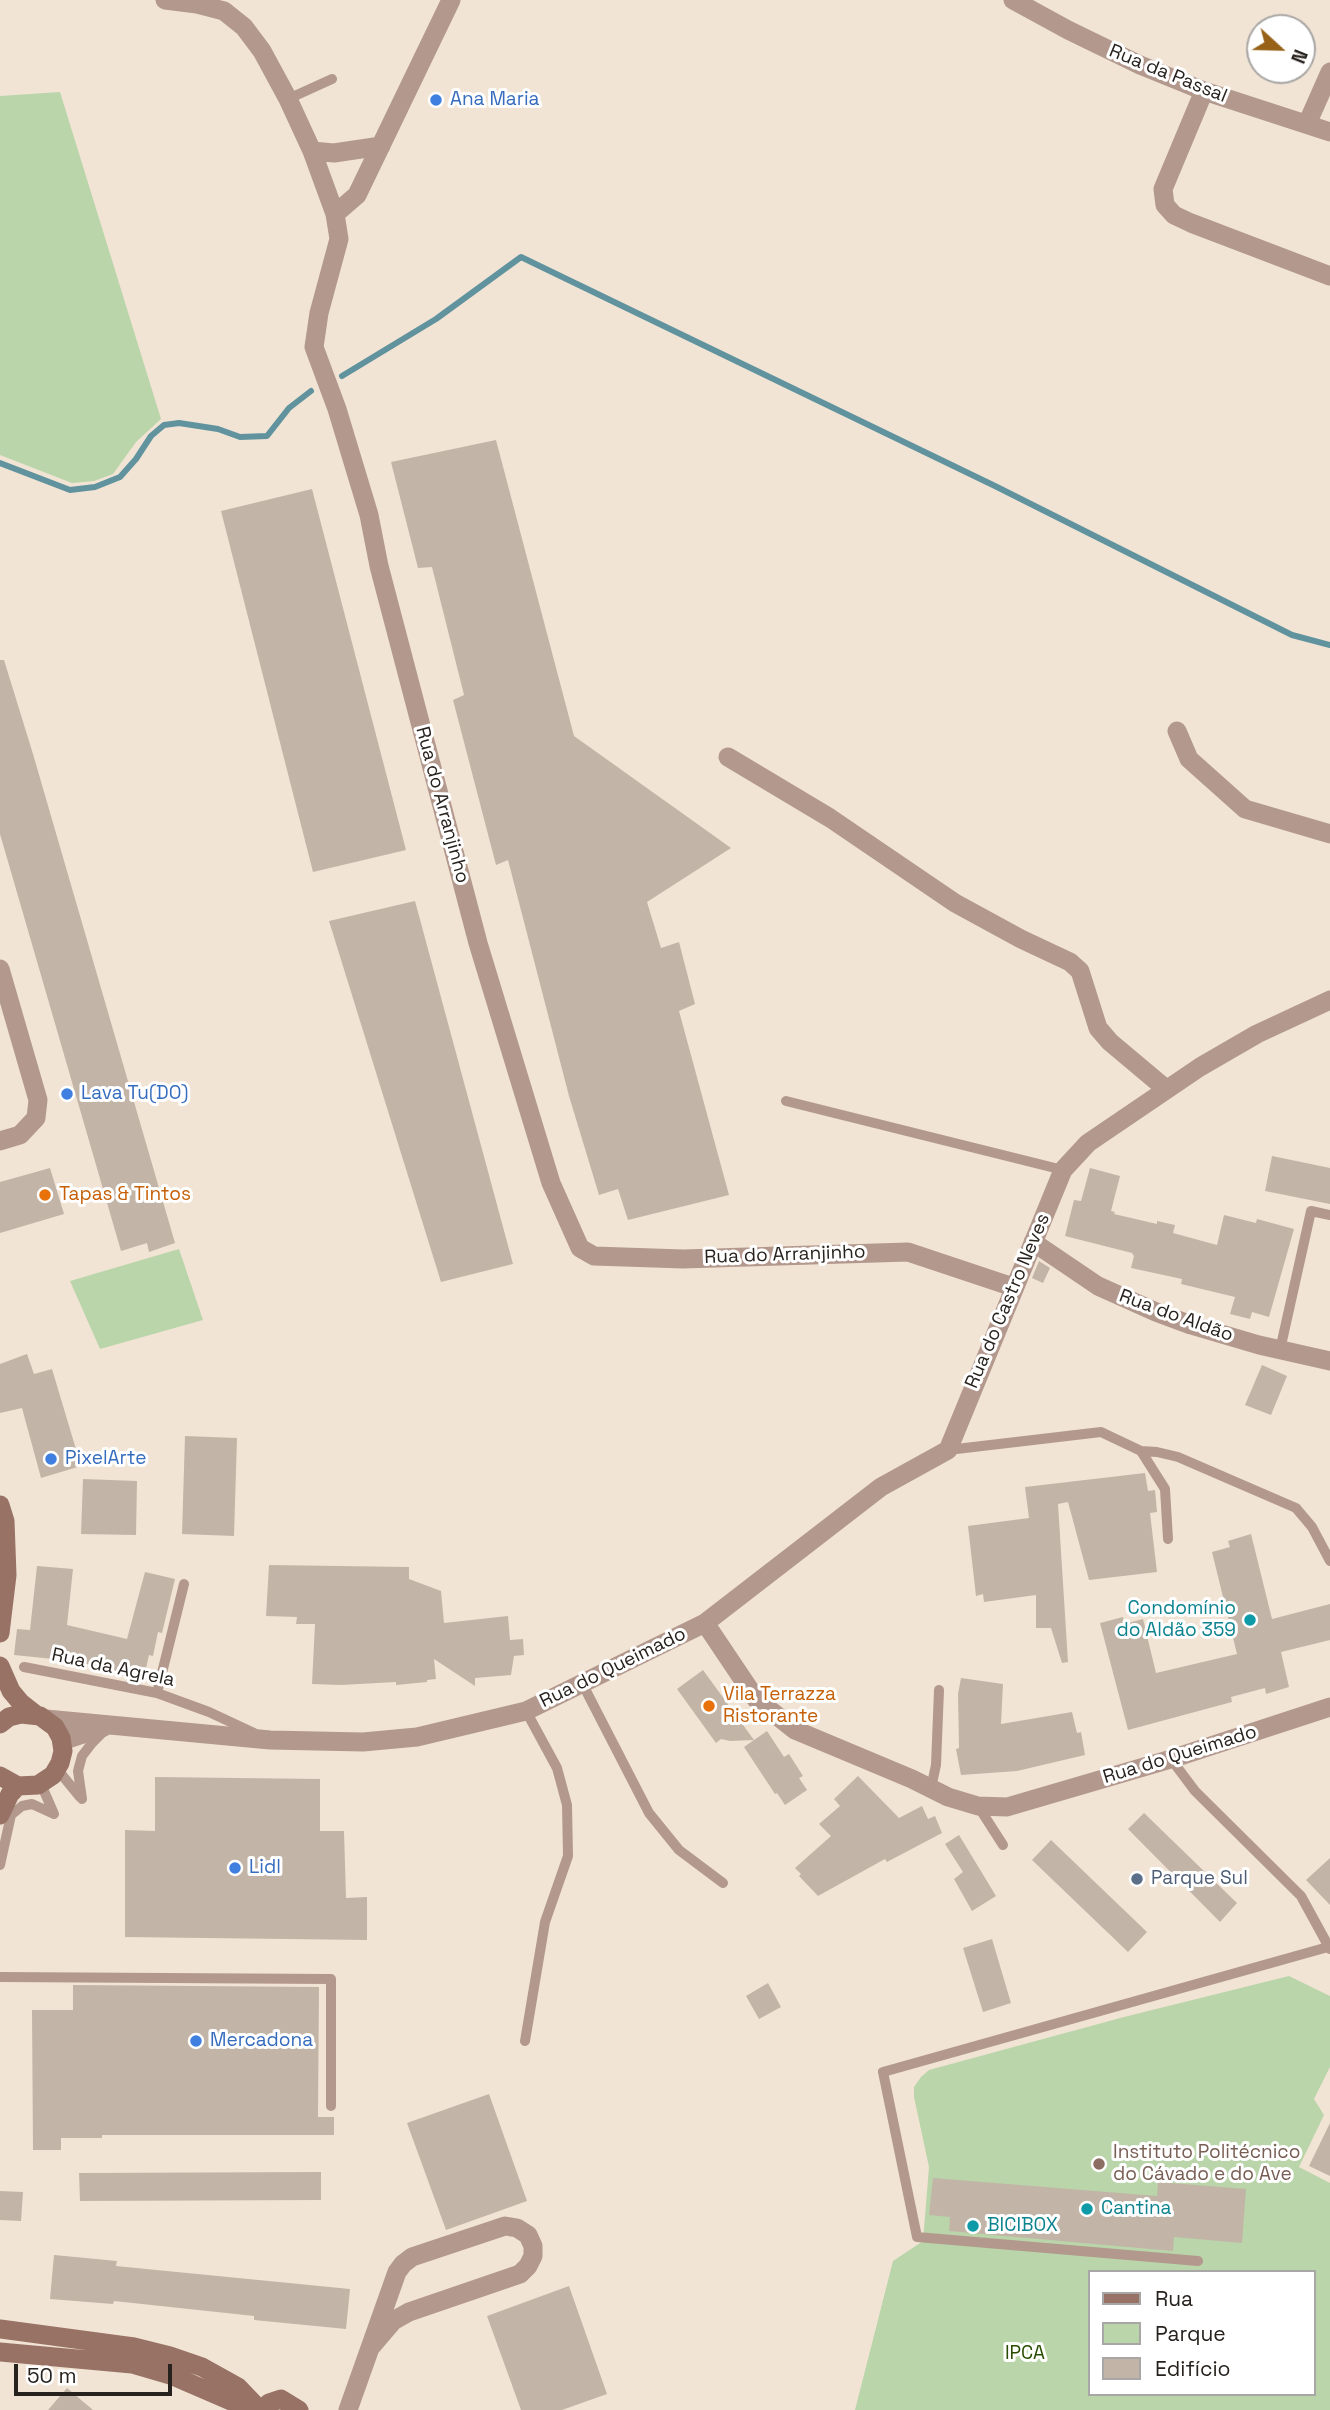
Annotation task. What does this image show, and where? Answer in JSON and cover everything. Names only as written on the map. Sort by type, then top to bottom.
[{"type":"main road","points":[[0,1505],[5,1521],[7,1575],[0,1633]]},
{"type":"main road","points":[[0,1666],[11,1691],[21,1703],[55,1727],[62,1741],[62,1757],[57,1769],[41,1784],[18,1786],[0,1776]]},
{"type":"main road","points":[[0,1724],[15,1715],[41,1717]]},
{"type":"main road","points":[[0,1815],[10,1794],[18,1786]]},
{"type":"main road","points":[[0,2329],[134,2347],[170,2356],[202,2367],[239,2387],[260,2410]]},
{"type":"main road","points":[[0,2352],[132,2364],[173,2376],[231,2401],[260,2410]]},
{"type":"main road","points":[[260,2410],[281,2399],[299,2410]]},
{"type":"street","name":"Rua do Arranjinho","points":[[165,0],[224,11],[244,27],[262,51],[288,99],[312,151],[335,214],[339,239],[319,313],[314,347],[337,409],[369,515],[379,566],[478,943],[551,1183],[580,1248],[594,1256],[683,1259],[908,1252],[1013,1287]]},
{"type":"street","points":[[335,214],[357,195],[451,0]]},
{"type":"street","name":"Rua da Passal","points":[[1013,0],[1140,65],[1204,91],[1330,132]]},
{"type":"street","points":[[1307,124],[1330,72]]},
{"type":"street","points":[[1204,91],[1163,189],[1165,205],[1174,215],[1191,223],[1330,276]]},
{"type":"street","points":[[312,151],[334,153],[381,146]]},
{"type":"street","points":[[1177,731],[1189,759],[1245,809],[1330,834]]},
{"type":"street","points":[[728,757],[830,818],[955,903],[1070,962],[1080,971],[1098,1028],[1110,1042],[1166,1090]]},
{"type":"street","points":[[0,969],[38,1100],[36,1118],[20,1135],[0,1141]]},
{"type":"street","name":"Rua do Castro Neves","points":[[948,1450],[1063,1170],[1088,1143],[1166,1090],[1258,1034],[1330,1000]]},
{"type":"street","name":"Rua do Aldão","points":[[1033,1242],[1098,1286],[1156,1312],[1191,1325],[1330,1361]]},
{"type":"street","points":[[705,1623],[881,1488],[948,1450]]},
{"type":"street","name":"Rua do Queimado","points":[[41,1717],[270,1740],[363,1742],[417,1737],[526,1710],[705,1623],[756,1699],[795,1730],[948,1797],[978,1806],[1007,1807],[1171,1759],[1330,1707]]},
{"type":"street","name":"Rua do Queimado","points":[[62,1741],[112,1725]]},
{"type":"street","points":[[348,2410],[370,2348],[397,2272],[412,2257],[505,2226],[517,2228],[528,2235],[533,2246],[533,2256],[520,2274],[409,2312],[393,2321],[370,2348]]},
{"type":"lane","points":[[288,99],[332,79]]},
{"type":"lane","points":[[786,1101],[1063,1170]]},
{"type":"lane","points":[[1280,1350],[1311,1211],[1330,1215]]},
{"type":"lane","points":[[948,1450],[1101,1432],[1141,1451],[1178,1457],[1296,1508],[1312,1527],[1330,1561]]},
{"type":"lane","points":[[1141,1451],[1165,1489],[1168,1539]]},
{"type":"lane","points":[[157,1693],[184,1584]]},
{"type":"lane","name":"Rua da Agrela","points":[[24,1667],[157,1693],[209,1712],[270,1740]]},
{"type":"lane","points":[[582,1684],[649,1813],[678,1850],[723,1883]]},
{"type":"lane","points":[[931,1788],[936,1765],[939,1690]]},
{"type":"lane","points":[[525,2041],[545,1922],[568,1856],[567,1805],[557,1768],[526,1710]]},
{"type":"lane","points":[[57,1769],[82,1799],[78,1771],[82,1756],[92,1742],[112,1725]]},
{"type":"lane","points":[[1171,1759],[1195,1790],[1298,1900],[1329,1948],[883,2072],[917,2237],[1198,2261]]},
{"type":"lane","points":[[0,1865],[11,1815],[22,1806],[32,1804],[54,1814],[41,1784]]},
{"type":"lane","points":[[978,1806],[1003,1844]]},
{"type":"lane","points":[[0,1976],[331,1979],[331,2106]]},
{"type":"green space","points":[[60,92],[161,419],[136,442],[113,474],[94,481],[72,483],[0,455],[0,96]]},
{"type":"green space","points":[[179,1249],[203,1320],[100,1349],[70,1281]]},
{"type":"green space","name":"IPCA","points":[[1289,1976],[1330,1996],[1330,2067],[1314,2099],[1324,2115],[1299,2167],[1330,2183],[1330,2410],[855,2410],[893,2261],[923,2241],[929,2167],[914,2087],[929,2070]]},
{"type":"building","points":[[496,440],[574,736],[731,848],[647,902],[661,948],[679,942],[695,1004],[679,1011],[729,1195],[628,1220],[618,1189],[599,1195],[569,1096],[508,860],[496,865],[453,700],[464,695],[432,567],[418,568],[391,462]]},
{"type":"building","points":[[312,489],[406,850],[313,872],[221,511]]},
{"type":"building","points":[[0,660],[4,660],[33,754],[175,1243],[149,1252],[147,1243],[121,1251],[0,834]]},
{"type":"building","points":[[415,901],[513,1264],[441,1282],[329,921]]},
{"type":"building","points":[[1272,1156],[1330,1168],[1330,1204],[1265,1191]]},
{"type":"building","points":[[50,1168],[64,1214],[0,1233],[0,1182]]},
{"type":"building","points":[[1090,1168],[1120,1176],[1111,1211],[1115,1212],[1114,1214],[1157,1224],[1157,1221],[1175,1225],[1173,1233],[1217,1245],[1224,1215],[1256,1223],[1257,1219],[1294,1229],[1269,1317],[1252,1312],[1250,1319],[1230,1314],[1235,1297],[1181,1284],[1182,1279],[1131,1268],[1134,1256],[1132,1253],[1065,1236],[1074,1200],[1081,1201]]},
{"type":"building","points":[[1039,1261],[1050,1268],[1043,1283],[1032,1278]]},
{"type":"building","points":[[27,1354],[34,1374],[52,1369],[81,1466],[41,1478],[22,1408],[0,1413],[0,1364]]},
{"type":"building","points":[[1262,1365],[1287,1376],[1271,1415],[1245,1405]]},
{"type":"building","points":[[185,1436],[237,1438],[234,1536],[182,1534]]},
{"type":"building","points":[[1145,1473],[1148,1491],[1155,1490],[1157,1512],[1150,1513],[1157,1572],[1089,1580],[1068,1502],[1058,1504],[1068,1662],[1062,1663],[1051,1628],[1036,1628],[1036,1595],[984,1602],[983,1594],[976,1596],[968,1526],[1029,1518],[1025,1487]]},
{"type":"building","points":[[83,1479],[137,1481],[136,1535],[81,1534]]},
{"type":"building","points":[[1251,1534],[1272,1619],[1330,1604],[1330,1640],[1281,1652],[1289,1687],[1266,1694],[1265,1688],[1231,1697],[1232,1702],[1128,1730],[1100,1623],[1123,1617],[1124,1624],[1143,1619],[1156,1673],[1237,1654],[1212,1552],[1230,1547],[1228,1541]]},
{"type":"building","points":[[269,1565],[409,1567],[409,1579],[441,1591],[444,1623],[508,1616],[510,1640],[523,1639],[524,1655],[514,1656],[511,1675],[475,1678],[475,1686],[434,1659],[436,1679],[427,1682],[396,1685],[396,1682],[312,1684],[315,1624],[296,1624],[297,1617],[266,1616]]},
{"type":"building","points":[[37,1566],[73,1569],[67,1625],[127,1639],[145,1572],[175,1579],[162,1633],[158,1632],[153,1656],[149,1655],[145,1673],[132,1670],[132,1675],[53,1656],[53,1659],[14,1655],[17,1629],[30,1630]]},
{"type":"building","name":"Vila Terrazza Ristorante","points":[[703,1670],[754,1740],[721,1739],[716,1743],[677,1689]]},
{"type":"building","points":[[961,1678],[1003,1684],[1001,1724],[1072,1712],[1077,1733],[1081,1732],[1085,1755],[1017,1771],[961,1775],[956,1749],[959,1748],[958,1694]]},
{"type":"building","points":[[767,1731],[784,1757],[789,1754],[803,1776],[799,1778],[807,1790],[785,1805],[744,1747]]},
{"type":"building","points":[[858,1776],[899,1818],[922,1806],[928,1819],[935,1816],[942,1833],[887,1862],[885,1859],[818,1896],[795,1868],[831,1836],[819,1824],[840,1806],[834,1799]]},
{"type":"building","name":"Lidl","points":[[155,1777],[320,1779],[320,1831],[344,1831],[346,1898],[367,1897],[367,1940],[125,1937],[125,1830],[155,1831]]},
{"type":"building","points":[[1144,1813],[1237,1903],[1220,1922],[1128,1829]]},
{"type":"building","points":[[959,1835],[996,1896],[972,1911],[954,1879],[963,1872],[945,1844]]},
{"type":"building","points":[[1051,1840],[1147,1932],[1128,1952],[1032,1860]]},
{"type":"building","points":[[1330,1858],[1330,1905],[1306,1880]]},
{"type":"building","points":[[992,1939],[1011,2003],[983,2012],[963,1948]]},
{"type":"building","points":[[768,1983],[781,2007],[759,2019],[746,1996]]},
{"type":"building","name":"Mercadona","points":[[73,1985],[319,1987],[318,2117],[334,2117],[334,2135],[102,2135],[102,2138],[61,2138],[61,2150],[33,2150],[32,2010],[73,2010]]},
{"type":"building","points":[[489,2094],[527,2201],[446,2230],[407,2123]]},
{"type":"building","points":[[1330,2123],[1330,2176],[1309,2166]]},
{"type":"building","points":[[321,2172],[321,2200],[80,2201],[79,2173]]},
{"type":"building","name":"Cantina","points":[[933,2178],[1157,2196],[1158,2182],[1246,2189],[1242,2243],[1174,2237],[1173,2251],[949,2231],[950,2217],[929,2215]]},
{"type":"building","points":[[0,2191],[23,2192],[21,2221],[0,2220]]},
{"type":"building","points":[[54,2255],[117,2261],[116,2266],[350,2289],[346,2329],[114,2301],[113,2304],[50,2299]]},
{"type":"building","points":[[569,2286],[607,2394],[562,2410],[521,2410],[487,2316]]},
{"type":"building","points":[[67,2388],[93,2410],[48,2410]]},
{"type":"waterway","points":[[342,376],[436,319],[521,257],[995,486],[1292,635],[1330,645]]},
{"type":"waterway","points":[[0,463],[70,490],[95,487],[120,477],[151,436],[164,425],[179,423],[218,429],[240,437],[267,436],[289,408],[311,391]]},
{"type":"place","name":"Ana Maria","points":[[436,100]]},
{"type":"place","name":"Lava Tu(DO)","points":[[67,1094]]},
{"type":"place","name":"Tapas & Tintos","points":[[45,1195]]},
{"type":"place","name":"PixelArte","points":[[51,1459]]},
{"type":"place","name":"Condomínio do Aldão 359","points":[[1250,1620]]},
{"type":"place","name":"Vila Terrazza Ristorante","points":[[709,1706]]},
{"type":"place","name":"Lidl","points":[[235,1868]]},
{"type":"place","name":"Parque Sul","points":[[1137,1879]]},
{"type":"place","name":"Mercadona","points":[[196,2041]]},
{"type":"place","name":"Instituto Politécnico do Cávado e do Ave","points":[[1099,2164]]},
{"type":"place","name":"Cantina","points":[[1087,2209]]},
{"type":"place","name":"BICIBOX","points":[[973,2226]]}]
